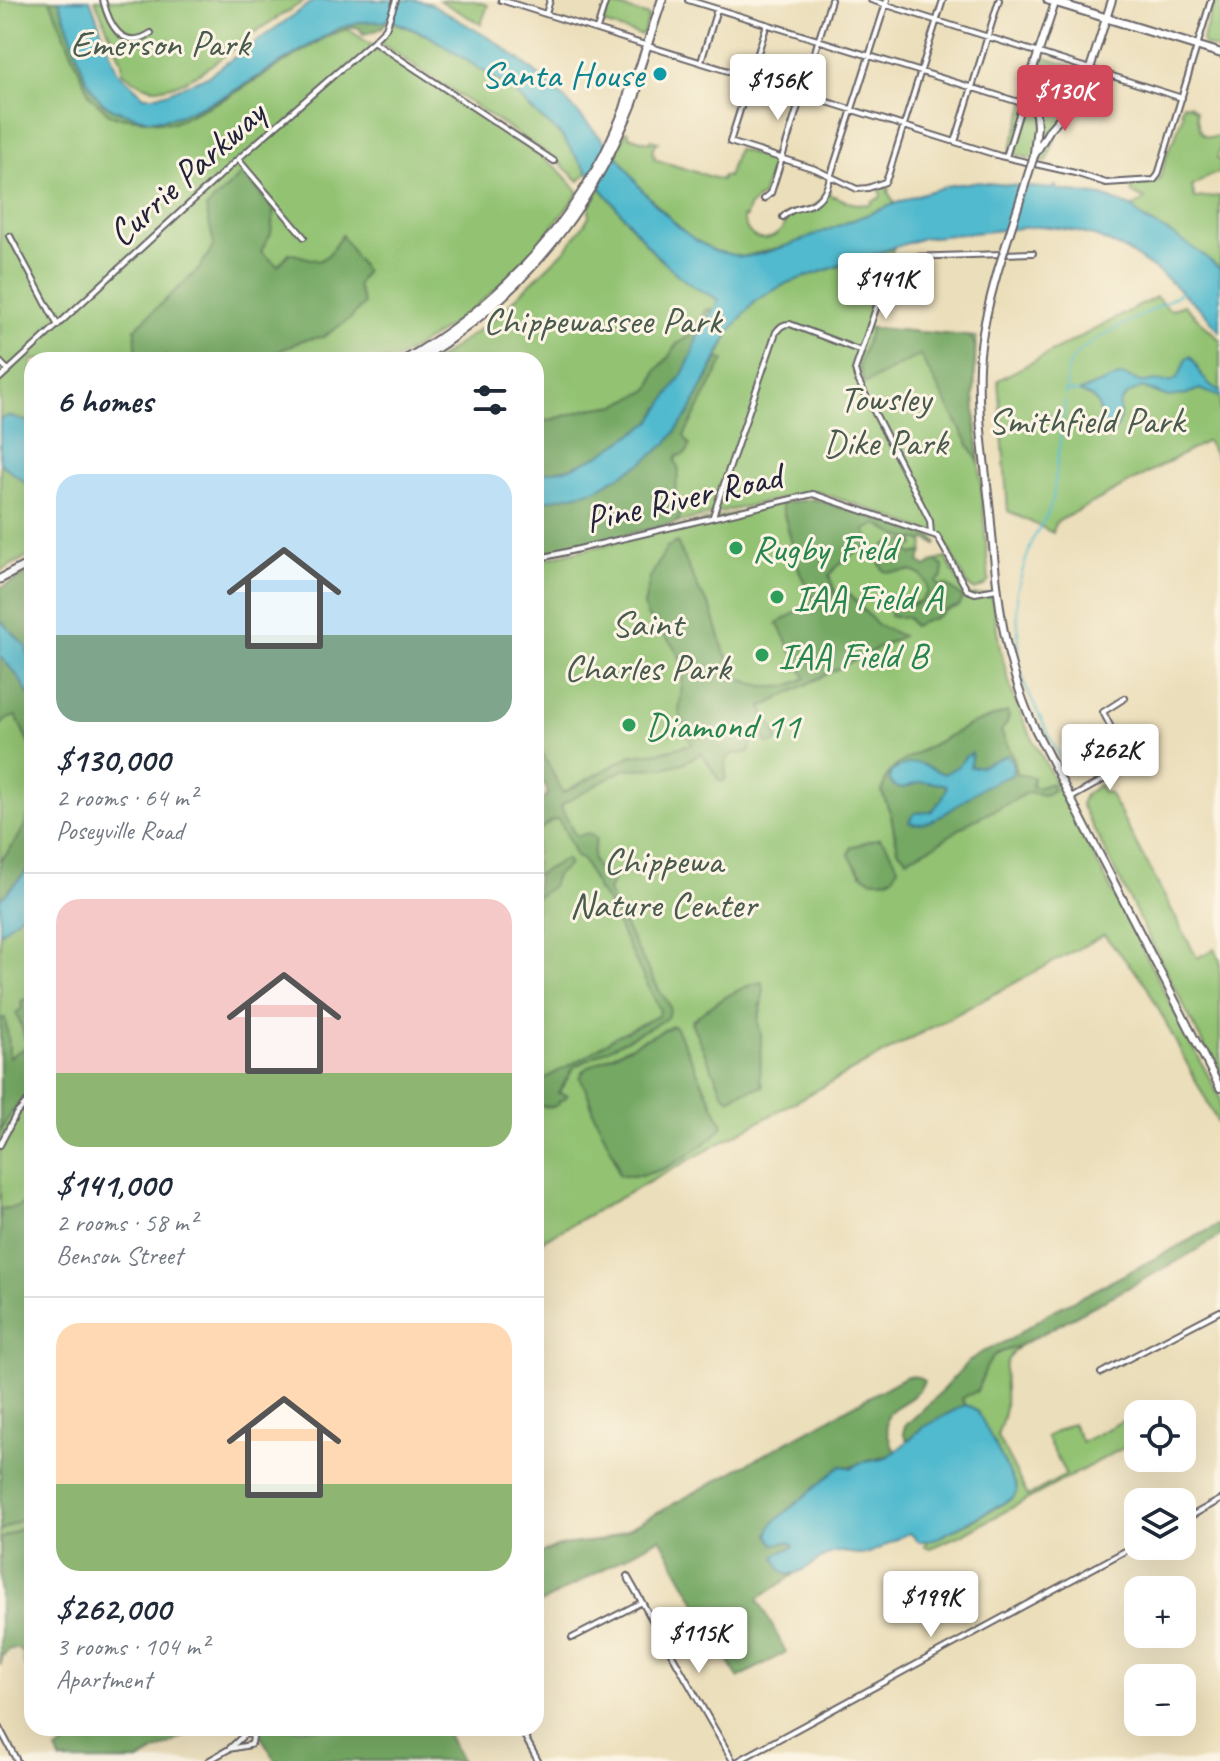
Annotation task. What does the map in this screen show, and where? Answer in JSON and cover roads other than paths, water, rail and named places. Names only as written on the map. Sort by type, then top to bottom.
[{"type":"highway","points":[[430,352],[461,331],[507,292],[553,242],[617,140],[632,93],[640,80],[639,70],[662,0]]},
{"type":"highway","points":[[1053,1],[1220,53]]},
{"type":"highway","points":[[417,352],[461,324],[509,283],[582,198]]},
{"type":"highway","points":[[0,579],[24,566]]},
{"type":"main road","points":[[1034,156],[1050,129],[1082,90],[1112,0]]},
{"type":"main road","points":[[1053,1],[1032,72],[1037,126],[1034,156],[987,308],[979,366],[980,409],[997,589],[1006,647],[1031,720],[1220,1088]]},
{"type":"street","points":[[103,0],[120,35],[134,39],[151,33]]},
{"type":"street","name":"Currie Parkway","points":[[27,352],[238,159],[373,41],[386,28],[396,0]]},
{"type":"street","points":[[501,0],[955,142],[1106,183],[1156,179],[1211,0]]},
{"type":"street","points":[[546,14],[550,0]]},
{"type":"street","points":[[597,29],[606,0]]},
{"type":"street","points":[[688,0],[1022,103]]},
{"type":"street","points":[[764,199],[771,193],[831,0]]},
{"type":"street","points":[[871,0],[887,2],[937,21],[1182,98]]},
{"type":"street","points":[[767,24],[730,142],[832,176],[857,189],[875,187],[885,182],[943,0]]},
{"type":"street","points":[[955,142],[999,0]]},
{"type":"street","points":[[783,217],[788,212],[817,203],[822,197],[832,176],[887,2]]},
{"type":"street","points":[[701,62],[717,9]]},
{"type":"street","points":[[373,41],[554,161]]},
{"type":"street","points":[[1006,157],[1032,72]]},
{"type":"street","points":[[238,159],[304,237]]},
{"type":"street","points":[[10,236],[57,324]]},
{"type":"street","points":[[997,589],[975,593],[967,590],[942,542],[931,534],[928,516],[856,374],[891,264],[908,257],[1033,253]]},
{"type":"street","points":[[713,516],[780,327],[790,324],[861,351]]},
{"type":"street","name":"Currie Parkway","points":[[0,378],[24,355]]},
{"type":"street","points":[[0,362],[8,370]]},
{"type":"street","name":"Pine River Road","points":[[544,557],[813,494],[931,534]]},
{"type":"street","points":[[1071,798],[1133,763],[1103,712],[1125,698]]},
{"type":"street","points":[[0,1145],[16,1114],[24,1106]]},
{"type":"street","points":[[1101,1373],[1220,1311]]},
{"type":"street","points":[[1196,1513],[1220,1500]]},
{"type":"street","points":[[627,1576],[735,1761],[1124,1552]]},
{"type":"street","points":[[572,1638],[642,1602]]},
{"type":"street","points":[[0,1729],[17,1761]]},
{"type":"street","points":[[208,1761],[229,1749],[243,1736]]},
{"type":"street","points":[[229,1749],[250,1745],[252,1736]]},
{"type":"street","points":[[524,1736],[538,1761]]},
{"type":"water","points":[[59,0],[90,0],[117,71],[144,96],[166,93],[208,76],[315,0],[414,0],[432,4],[499,44],[558,92],[621,160],[655,204],[682,230],[715,251],[742,257],[761,254],[951,185],[975,182],[1053,189],[1056,186],[1058,190],[1102,196],[1134,208],[1145,220],[1209,259],[1220,269],[1220,332],[1205,313],[1160,273],[1126,250],[1097,237],[1042,226],[923,238],[787,283],[755,301],[731,330],[689,413],[667,443],[642,463],[595,490],[544,501],[544,473],[570,468],[600,455],[651,422],[683,373],[698,335],[719,300],[694,287],[653,252],[561,135],[511,89],[429,36],[388,19],[359,22],[337,29],[227,95],[178,116],[163,119],[148,120],[115,110],[95,94],[85,76]]},
{"type":"water","points":[[1190,356],[1204,379],[1220,391],[1220,397],[1200,389],[1168,397],[1142,387],[1120,403],[1118,424],[1111,434],[1101,422],[1095,400],[1078,392],[1122,375],[1141,382],[1172,381],[1179,376]]},
{"type":"water","points":[[9,416],[24,421],[24,482],[0,463],[2,418]]},
{"type":"water","points":[[0,620],[24,644],[24,687],[17,675],[0,656]]},
{"type":"water","points":[[972,753],[970,767],[981,766],[1007,755],[1011,759],[1012,775],[982,788],[937,818],[917,824],[909,822],[914,813],[931,812],[947,788],[925,782],[899,788],[889,780],[891,772],[906,764],[918,763],[944,774]]},
{"type":"water","points":[[24,874],[24,912],[0,933],[0,900]]},
{"type":"water","points":[[964,1405],[978,1412],[1016,1486],[1017,1492],[1013,1498],[938,1538],[919,1542],[910,1533],[869,1553],[836,1552],[795,1573],[782,1570],[775,1557],[793,1547],[793,1544],[774,1544],[770,1533],[774,1522],[841,1466],[853,1468],[859,1463],[883,1459],[922,1428]]},
{"type":"waterway","points":[[1065,396],[1070,364],[1077,354],[1181,292]]},
{"type":"waterway","points":[[1067,391],[1078,392]]},
{"type":"waterway","points":[[1065,401],[1053,498],[1024,566],[1017,591],[1017,607],[1020,668],[1027,690],[1066,770]]},
{"type":"place","name":"Santa House","points":[[660,74]]},
{"type":"place","name":"Rugby Field","points":[[736,548]]},
{"type":"place","name":"IAA Field A","points":[[777,597]]},
{"type":"place","name":"IAA Field B","points":[[762,655]]},
{"type":"place","name":"Diamond 11","points":[[629,725]]},
{"type":"park label","name":"Emerson Park","points":[[160,43]]},
{"type":"park label","name":"Chippewassee Park","points":[[602,320]]},
{"type":"park label","name":"Towsley Dike Park","points":[[885,420]]},
{"type":"park label","name":"Smithfield Park","points":[[1086,420]]},
{"type":"park label","name":"Saint Charles Park","points":[[647,645]]},
{"type":"park label","name":"Chippewa Nature Center","points":[[663,882]]}]
